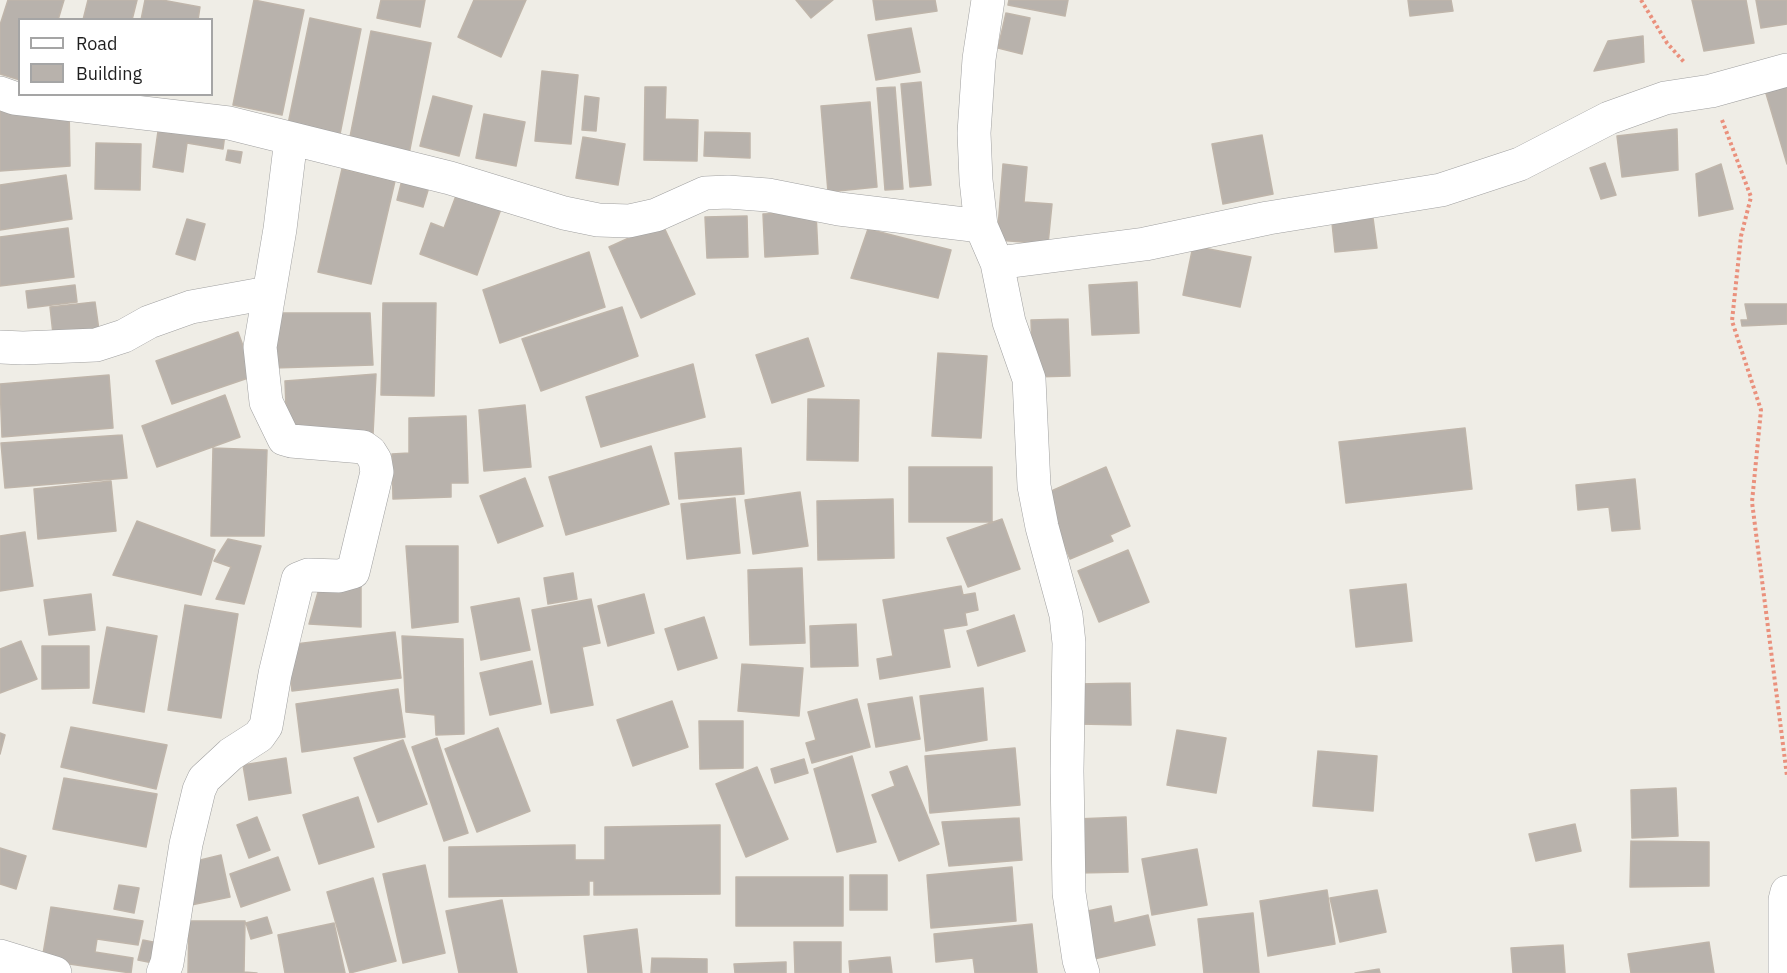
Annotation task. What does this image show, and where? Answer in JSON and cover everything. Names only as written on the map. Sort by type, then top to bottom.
[{"type":"street","points":[[988,0],[979,59],[974,133],[981,226],[997,263],[1009,322],[1029,379],[1034,486],[1042,527],[1066,615],[1069,643],[1067,771],[1069,893],[1083,973]]},
{"type":"street","points":[[997,263],[1144,244],[1268,218],[1441,190],[1520,164],[1609,118],[1665,98],[1711,91],[1787,70]]},
{"type":"street","points":[[0,93],[15,98],[229,123],[450,178],[564,213],[598,220],[629,221],[656,215],[705,193],[729,192],[768,195],[839,209],[981,226]]},
{"type":"street","points":[[163,973],[167,963],[186,844],[199,790],[204,779],[216,767],[259,736],[266,726],[275,674],[298,579],[308,575],[339,576],[352,572],[377,472],[375,460],[363,447],[284,439],[275,425],[266,402],[260,347],[280,229],[291,139]]},
{"type":"street","points":[[0,347],[96,345],[124,336],[149,322],[191,307],[268,293]]},
{"type":"street","points":[[1785,973],[1785,900],[1787,892]]},
{"type":"street","points":[[0,956],[56,973]]},
{"type":"path","points":[[1641,0],[1667,43],[1711,91],[1751,196],[1741,236],[1732,321],[1761,410],[1752,502],[1787,776]]},
{"type":"building","points":[[8,0],[64,0],[59,18],[18,18],[18,79],[0,74],[0,25]]},
{"type":"building","points":[[88,0],[137,0],[132,18],[84,18]]},
{"type":"building","points":[[145,0],[162,0],[200,7],[198,18],[141,18]]},
{"type":"building","points":[[254,0],[304,10],[282,115],[233,105]]},
{"type":"building","points":[[381,0],[425,0],[420,27],[377,18]]},
{"type":"building","points":[[474,0],[526,0],[501,57],[458,37]]},
{"type":"building","points":[[796,0],[833,0],[811,18]]},
{"type":"building","points":[[873,0],[935,0],[937,11],[876,20]]},
{"type":"building","points":[[1009,0],[1068,0],[1065,16],[1008,5]]},
{"type":"building","points":[[1408,0],[1451,0],[1453,11],[1410,16]]},
{"type":"building","points":[[1692,0],[1746,0],[1754,43],[1704,51]]},
{"type":"building","points":[[1756,0],[1787,0],[1787,24],[1761,28]]},
{"type":"building","points":[[1006,13],[1030,18],[1022,54],[998,48]]},
{"type":"building","points":[[310,18],[361,29],[339,139],[287,129]]},
{"type":"building","points":[[911,28],[920,72],[876,80],[868,35]]},
{"type":"building","points":[[371,31],[431,43],[409,154],[349,142]]},
{"type":"building","points":[[1643,36],[1644,62],[1594,71],[1608,41]]},
{"type":"building","points":[[542,71],[578,75],[571,144],[535,141]]},
{"type":"building","points":[[1787,74],[1787,164],[1762,80]]},
{"type":"building","points":[[921,82],[931,185],[910,187],[901,84]]},
{"type":"building","points":[[645,87],[666,87],[665,119],[698,120],[697,161],[644,160]]},
{"type":"building","points":[[895,87],[903,189],[885,190],[877,88]]},
{"type":"building","points":[[433,96],[472,106],[459,156],[420,146]]},
{"type":"building","points":[[585,96],[599,98],[596,131],[582,130]]},
{"type":"building","points":[[870,102],[877,187],[828,192],[821,106]]},
{"type":"building","points":[[69,105],[70,166],[0,171],[0,111]]},
{"type":"building","points":[[484,114],[525,122],[516,166],[476,158]]},
{"type":"building","points":[[159,124],[225,134],[223,149],[187,143],[183,172],[153,167]]},
{"type":"building","points":[[1677,129],[1678,170],[1622,177],[1617,136]]},
{"type":"building","points":[[705,132],[750,133],[750,158],[704,156]]},
{"type":"building","points":[[1262,135],[1273,194],[1223,204],[1212,144]]},
{"type":"building","points":[[583,137],[625,144],[618,185],[576,178]]},
{"type":"building","points":[[96,143],[141,144],[140,190],[95,189]]},
{"type":"building","points":[[228,150],[242,152],[240,163],[226,160]]},
{"type":"building","points":[[1605,163],[1616,195],[1601,199],[1590,168]]},
{"type":"building","points":[[1003,164],[1027,167],[1024,202],[1052,204],[1048,244],[997,240]]},
{"type":"building","points":[[1721,164],[1733,209],[1699,216],[1696,174]]},
{"type":"building","points":[[342,169],[395,181],[371,284],[318,272]]},
{"type":"building","points":[[66,175],[72,219],[0,230],[0,185]]},
{"type":"building","points":[[402,180],[429,187],[423,207],[397,200]]},
{"type":"building","points":[[457,193],[501,209],[477,275],[420,254],[431,223],[444,228]]},
{"type":"building","points":[[816,212],[818,254],[765,257],[763,214]]},
{"type":"building","points":[[747,216],[748,257],[707,258],[705,217]]},
{"type":"building","points":[[1373,218],[1377,248],[1335,252],[1332,223]]},
{"type":"building","points":[[187,219],[205,224],[195,260],[176,254]]},
{"type":"building","points":[[662,223],[695,294],[641,318],[609,247]]},
{"type":"building","points":[[68,228],[74,277],[0,286],[0,237]]},
{"type":"building","points":[[868,229],[951,250],[938,298],[851,278]]},
{"type":"building","points":[[1193,246],[1251,257],[1240,307],[1183,295]]},
{"type":"building","points":[[589,252],[605,307],[500,343],[483,290]]},
{"type":"building","points":[[1137,282],[1139,333],[1092,335],[1089,285]]},
{"type":"building","points":[[75,285],[77,302],[28,308],[26,291]]},
{"type":"building","points":[[95,302],[100,337],[54,343],[50,307]]},
{"type":"building","points":[[383,303],[436,303],[434,396],[381,395]]},
{"type":"building","points":[[1745,304],[1787,304],[1787,324],[1742,326],[1741,320],[1748,320]]},
{"type":"building","points":[[622,307],[638,356],[541,391],[522,339]]},
{"type":"building","points":[[278,313],[370,313],[373,365],[273,368]]},
{"type":"building","points":[[1068,319],[1070,376],[1033,377],[1031,320]]},
{"type":"building","points":[[238,332],[254,376],[172,404],[156,361]]},
{"type":"building","points":[[808,338],[824,386],[772,403],[756,355]]},
{"type":"building","points":[[938,353],[987,356],[981,438],[932,436]]},
{"type":"building","points":[[693,364],[705,417],[601,447],[586,397]]},
{"type":"building","points":[[376,374],[373,434],[287,434],[285,381]]},
{"type":"building","points":[[109,375],[113,428],[2,437],[0,384]]},
{"type":"building","points":[[225,395],[240,437],[157,467],[142,426]]},
{"type":"building","points":[[808,399],[859,400],[858,461],[807,460]]},
{"type":"building","points":[[525,405],[531,467],[484,471],[479,410]]},
{"type":"building","points":[[466,416],[468,483],[451,483],[451,497],[393,499],[392,454],[409,453],[409,418]]},
{"type":"building","points":[[1465,428],[1472,489],[1346,503],[1339,442]]},
{"type":"building","points":[[122,435],[127,478],[5,488],[1,443]]},
{"type":"building","points":[[651,446],[669,504],[566,535],[549,477]]},
{"type":"building","points":[[213,448],[267,450],[264,536],[211,536]]},
{"type":"building","points":[[741,448],[744,494],[679,499],[675,453]]},
{"type":"building","points":[[909,467],[992,467],[992,522],[909,522]]},
{"type":"building","points":[[1106,467],[1130,526],[1110,535],[1113,541],[1070,559],[1050,511],[1056,508],[1049,492]]},
{"type":"building","points":[[525,478],[543,526],[498,543],[480,496]]},
{"type":"building","points":[[1635,479],[1640,529],[1612,531],[1609,507],[1578,510],[1576,485]]},
{"type":"building","points":[[111,481],[116,531],[38,539],[34,489]]},
{"type":"building","points":[[800,492],[808,546],[753,554],[745,500]]},
{"type":"building","points":[[735,498],[740,553],[687,559],[681,504]]},
{"type":"building","points":[[893,499],[894,558],[818,560],[817,501]]},
{"type":"building","points":[[1002,519],[1020,569],[968,587],[947,538]]},
{"type":"building","points":[[137,521],[215,550],[201,595],[113,575]]},
{"type":"building","points":[[25,532],[33,586],[0,591],[0,536]]},
{"type":"building","points":[[228,539],[261,546],[244,604],[216,599],[231,567],[214,561]]},
{"type":"building","points":[[406,546],[458,546],[458,622],[412,628]]},
{"type":"building","points":[[1128,550],[1149,602],[1099,622],[1078,571]]},
{"type":"building","points":[[802,568],[805,643],[750,645],[748,570]]},
{"type":"building","points":[[573,573],[577,599],[548,604],[544,578]]},
{"type":"building","points":[[361,579],[361,627],[309,624],[320,585]]},
{"type":"building","points":[[1406,584],[1412,641],[1356,647],[1350,590]]},
{"type":"building","points":[[961,586],[963,595],[975,593],[978,610],[965,613],[967,625],[943,629],[950,667],[880,679],[877,659],[893,656],[883,600]]},
{"type":"building","points":[[91,594],[95,630],[49,635],[44,600]]},
{"type":"building","points":[[644,594],[654,633],[608,646],[598,606]]},
{"type":"building","points":[[519,598],[530,650],[481,660],[471,607]]},
{"type":"building","points":[[591,599],[600,643],[582,647],[593,705],[551,713],[532,610]]},
{"type":"building","points":[[185,605],[238,614],[221,718],[168,710]]},
{"type":"building","points":[[1014,615],[1025,651],[978,666],[967,631]]},
{"type":"building","points":[[704,617],[717,658],[678,670],[665,629]]},
{"type":"building","points":[[856,624],[858,666],[811,667],[810,626]]},
{"type":"building","points":[[107,627],[157,636],[144,712],[93,703]]},
{"type":"building","points":[[395,632],[401,678],[292,691],[287,645]]},
{"type":"building","points":[[402,636],[463,639],[464,734],[436,735],[435,715],[406,712]]},
{"type":"building","points":[[21,641],[37,679],[0,693],[0,649]]},
{"type":"building","points":[[42,646],[89,646],[89,688],[42,689]]},
{"type":"building","points":[[532,661],[541,704],[490,715],[480,673]]},
{"type":"building","points":[[742,664],[803,668],[799,716],[738,711]]},
{"type":"building","points":[[1130,683],[1131,725],[1077,724],[1077,684]]},
{"type":"building","points":[[983,688],[987,740],[926,751],[920,696]]},
{"type":"building","points":[[398,689],[405,737],[302,752],[296,704]]},
{"type":"building","points":[[912,697],[920,739],[876,747],[868,704]]},
{"type":"building","points":[[857,699],[870,747],[812,763],[806,743],[816,740],[808,712]]},
{"type":"building","points":[[672,701],[688,747],[633,766],[617,720]]},
{"type":"building","points":[[699,721],[743,721],[743,768],[700,769]]},
{"type":"building","points":[[71,727],[167,745],[156,789],[61,767]]},
{"type":"building","points":[[498,728],[530,811],[477,832],[445,749]]},
{"type":"building","points":[[1177,730],[1226,738],[1216,793],[1167,785]]},
{"type":"building","points":[[0,733],[5,735],[0,754]]},
{"type":"building","points":[[437,738],[468,833],[444,841],[412,747]]},
{"type":"building","points":[[403,740],[427,804],[378,822],[354,758]]},
{"type":"building","points":[[1015,748],[1020,805],[930,813],[925,756]]},
{"type":"building","points":[[1318,751],[1377,756],[1373,811],[1313,806]]},
{"type":"building","points":[[852,756],[876,842],[837,852],[814,769]]},
{"type":"building","points":[[286,758],[291,793],[249,800],[243,765]]},
{"type":"building","points":[[804,759],[808,773],[775,783],[771,769]]},
{"type":"building","points":[[907,766],[939,844],[899,861],[872,795],[895,786],[890,772]]},
{"type":"building","points":[[757,767],[788,839],[746,857],[716,784]]},
{"type":"building","points":[[64,778],[157,794],[146,847],[53,829]]},
{"type":"building","points":[[1676,788],[1678,836],[1632,838],[1631,790]]},
{"type":"building","points":[[358,797],[374,847],[319,864],[303,815]]},
{"type":"building","points":[[257,817],[270,850],[249,858],[237,825]]},
{"type":"building","points":[[1126,817],[1128,872],[1077,873],[1076,819]]},
{"type":"building","points":[[1019,818],[1022,860],[949,866],[942,822]]},
{"type":"building","points":[[1575,824],[1581,851],[1536,861],[1529,834]]},
{"type":"building","points":[[720,825],[720,894],[594,895],[594,881],[589,881],[589,895],[449,897],[449,847],[575,845],[575,860],[605,860],[605,827]]},
{"type":"building","points":[[1631,841],[1709,842],[1709,886],[1630,887]]},
{"type":"building","points":[[0,848],[26,856],[16,889],[0,884]]},
{"type":"building","points":[[1197,849],[1207,905],[1152,915],[1142,859]]},
{"type":"building","points":[[221,855],[230,897],[191,905],[192,862]]},
{"type":"building","points":[[278,857],[290,890],[241,907],[230,874]]},
{"type":"building","points":[[425,865],[445,953],[403,963],[383,874]]},
{"type":"building","points":[[1012,867],[1016,921],[931,928],[927,875]]},
{"type":"building","points":[[850,875],[887,875],[887,910],[850,910]]},
{"type":"building","points":[[736,877],[843,877],[843,926],[736,926]]},
{"type":"building","points":[[373,878],[396,961],[350,973],[327,892]]},
{"type":"building","points":[[119,885],[139,888],[134,913],[114,909]]},
{"type":"building","points":[[1327,890],[1335,944],[1268,956],[1260,901]]},
{"type":"building","points":[[1377,890],[1386,932],[1340,942],[1330,898]]},
{"type":"building","points":[[502,900],[517,973],[459,973],[446,911]]},
{"type":"building","points":[[1111,906],[1114,923],[1148,915],[1155,945],[1094,959],[1083,912]]},
{"type":"building","points":[[51,907],[143,921],[138,945],[97,939],[95,952],[133,958],[131,973],[42,960]]},
{"type":"building","points":[[1253,913],[1259,973],[1204,973],[1198,919]]},
{"type":"building","points":[[267,917],[272,933],[251,939],[246,923]]},
{"type":"building","points":[[189,921],[245,921],[244,972],[257,973],[188,973]]},
{"type":"building","points":[[334,923],[345,973],[285,973],[278,935]]},
{"type":"building","points":[[1032,924],[1037,973],[975,973],[973,958],[936,962],[934,934]]},
{"type":"building","points":[[637,929],[642,973],[588,973],[584,936]]},
{"type":"building","points":[[143,940],[158,943],[153,963],[138,960]]},
{"type":"building","points":[[794,942],[841,942],[841,973],[795,973]]},
{"type":"building","points":[[1709,942],[1714,973],[1631,973],[1628,954]]},
{"type":"building","points":[[1563,945],[1565,973],[1513,973],[1511,948]]},
{"type":"building","points":[[890,957],[892,973],[850,973],[849,961]]},
{"type":"building","points":[[652,958],[707,959],[707,973],[651,973]]},
{"type":"building","points":[[786,962],[786,973],[735,973],[734,964]]},
{"type":"building","points":[[1379,969],[1380,973],[1355,973]]}]
